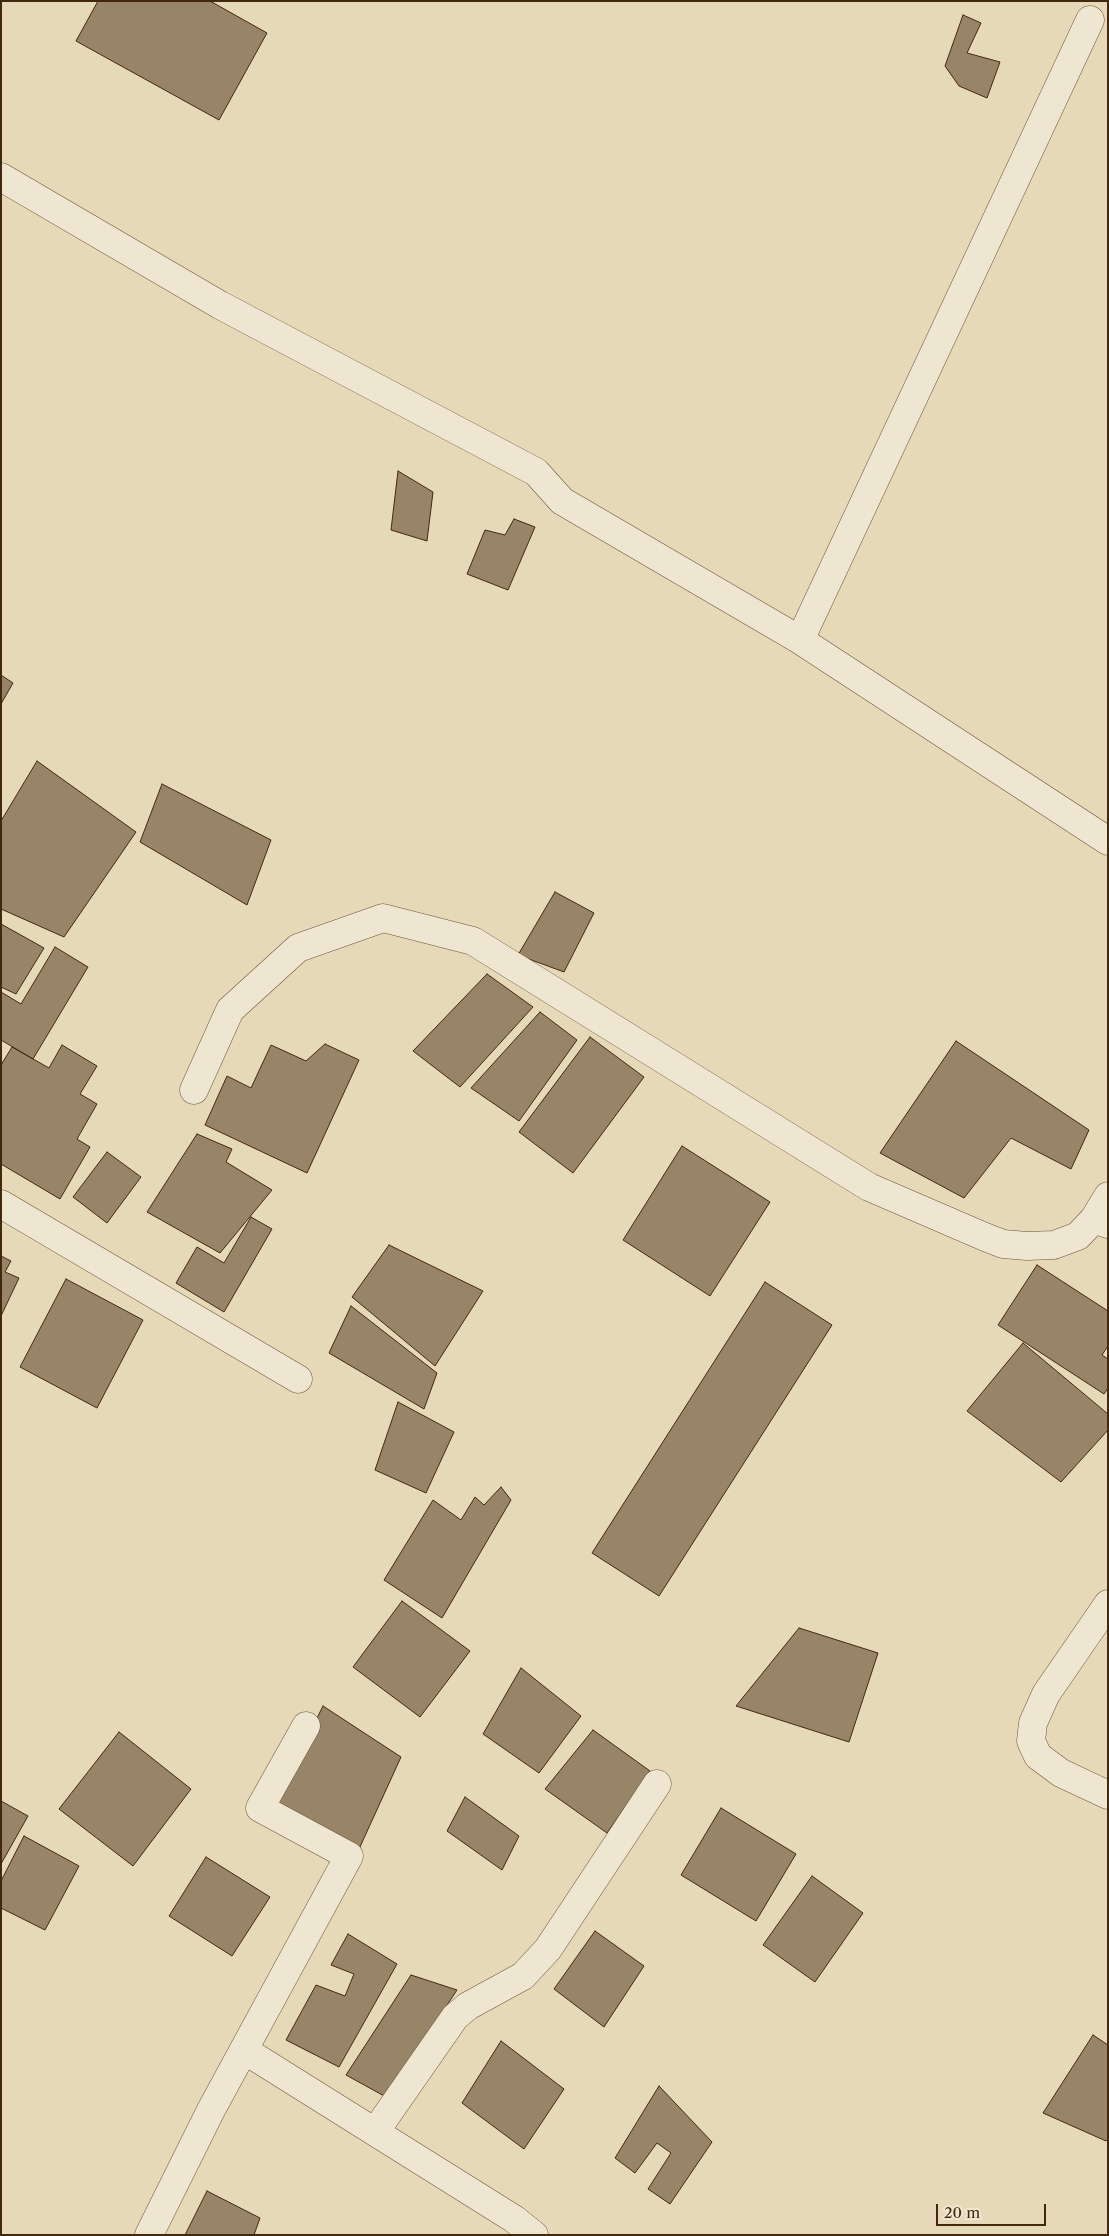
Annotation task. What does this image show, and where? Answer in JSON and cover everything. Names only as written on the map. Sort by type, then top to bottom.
[{"type":"street","points":[[800,640],[1090,20]]},
{"type":"street","points":[[1,177],[220,304],[536,472],[562,501],[800,640],[1108,840]]},
{"type":"street","points":[[194,1090],[230,1010],[298,948],[383,918],[474,941],[869,1187],[1003,1244],[1027,1246],[1054,1245],[1078,1236],[1101,1222],[1108,1196]]},
{"type":"street","points":[[1,1204],[298,1379]]},
{"type":"street","points":[[1108,1604],[1046,1694],[1033,1723],[1031,1741],[1038,1756],[1061,1773],[1108,1795]]},
{"type":"street","points":[[149,2235],[211,2110],[349,1856],[260,1808],[306,1726]]},
{"type":"street","points":[[375,2132],[455,2017],[468,2006],[523,1976],[548,1949],[657,1784]]},
{"type":"street","points":[[244,2050],[514,2219],[534,2235]]},
{"type":"building","points":[[98,1],[210,1],[267,33],[219,120],[76,41]]},
{"type":"building","points":[[963,15],[981,23],[967,53],[1000,62],[987,98],[959,86],[945,66]]},
{"type":"building","points":[[398,471],[433,492],[427,541],[391,530]]},
{"type":"building","points":[[514,519],[535,527],[508,590],[467,574],[485,530],[505,535]]},
{"type":"building","points":[[1,675],[13,683],[1,704]]},
{"type":"building","points":[[37,761],[136,832],[64,937],[1,909],[1,821]]},
{"type":"building","points":[[162,784],[271,840],[247,905],[140,842]]},
{"type":"building","points":[[555,892],[594,913],[564,972],[518,955]]},
{"type":"building","points":[[1,924],[44,948],[16,994],[1,987]]},
{"type":"building","points":[[55,947],[88,967],[33,1059],[1,1040],[1,992],[21,1004]]},
{"type":"building","points":[[487,974],[533,1007],[460,1087],[413,1051]]},
{"type":"building","points":[[540,1012],[577,1040],[519,1121],[471,1088]]},
{"type":"building","points":[[590,1037],[644,1077],[573,1173],[519,1132]]},
{"type":"building","points":[[956,1041],[1089,1130],[1071,1169],[1011,1138],[964,1198],[880,1153]]},
{"type":"building","points":[[325,1044],[359,1060],[307,1173],[205,1125],[227,1076],[251,1088],[271,1045],[306,1061]]},
{"type":"building","points":[[62,1045],[97,1066],[80,1094],[97,1104],[77,1139],[90,1147],[60,1199],[1,1164],[1,1065],[12,1047],[49,1068]]},
{"type":"building","points":[[197,1134],[232,1149],[226,1162],[272,1190],[220,1253],[147,1212]]},
{"type":"building","points":[[682,1146],[770,1202],[710,1296],[623,1240]]},
{"type":"building","points":[[107,1152],[141,1177],[107,1223],[73,1197]]},
{"type":"building","points":[[251,1217],[272,1229],[224,1312],[176,1283],[197,1247],[224,1263]]},
{"type":"building","points":[[389,1245],[483,1291],[435,1366],[352,1297]]},
{"type":"building","points":[[1,1256],[11,1261],[5,1272],[19,1278],[1,1316]]},
{"type":"building","points":[[1037,1265],[1108,1311],[1108,1346],[1102,1355],[1108,1359],[1108,1388],[1104,1394],[998,1325]]},
{"type":"building","points":[[66,1279],[143,1320],[97,1408],[20,1367]]},
{"type":"building","points":[[765,1282],[832,1325],[659,1596],[592,1553]]},
{"type":"building","points":[[351,1306],[437,1373],[424,1409],[329,1353]]},
{"type":"building","points":[[1023,1343],[1108,1414],[1108,1430],[1061,1482],[967,1411]]},
{"type":"building","points":[[398,1402],[454,1432],[426,1493],[375,1470]]},
{"type":"building","points":[[501,1487],[511,1500],[442,1618],[384,1580],[433,1500],[461,1520],[475,1497],[484,1505]]},
{"type":"building","points":[[402,1601],[470,1651],[420,1717],[353,1667]]},
{"type":"building","points":[[799,1628],[878,1653],[849,1742],[736,1706]]},
{"type":"building","points":[[521,1668],[581,1716],[539,1773],[483,1734]]},
{"type":"building","points":[[323,1706],[401,1757],[359,1849],[273,1807]]},
{"type":"building","points":[[593,1730],[650,1771],[607,1833],[545,1789]]},
{"type":"building","points":[[119,1732],[191,1789],[133,1866],[59,1809]]},
{"type":"building","points":[[465,1797],[519,1836],[502,1870],[447,1831]]},
{"type":"building","points":[[1,1801],[28,1816],[1,1864]]},
{"type":"building","points":[[721,1808],[796,1854],[756,1921],[681,1875]]},
{"type":"building","points":[[24,1836],[79,1866],[45,1930],[1,1908],[1,1881]]},
{"type":"building","points":[[206,1857],[270,1897],[232,1956],[169,1916]]},
{"type":"building","points":[[812,1876],[863,1913],[815,1982],[763,1945]]},
{"type":"building","points":[[595,1931],[644,1966],[604,2027],[554,1989]]},
{"type":"building","points":[[348,1934],[397,1964],[339,2067],[286,2040],[316,1985],[345,1996],[354,1974],[331,1965]]},
{"type":"building","points":[[411,1975],[457,1990],[386,2097],[346,2075]]},
{"type":"building","points":[[1093,2035],[1108,2045],[1108,2139],[1106,2141],[1043,2113]]},
{"type":"building","points":[[501,2041],[564,2089],[524,2149],[462,2103]]},
{"type":"building","points":[[659,2086],[712,2142],[670,2204],[648,2189],[671,2153],[657,2143],[635,2173],[615,2158]]},
{"type":"building","points":[[207,2191],[260,2218],[254,2235],[185,2235]]}]
